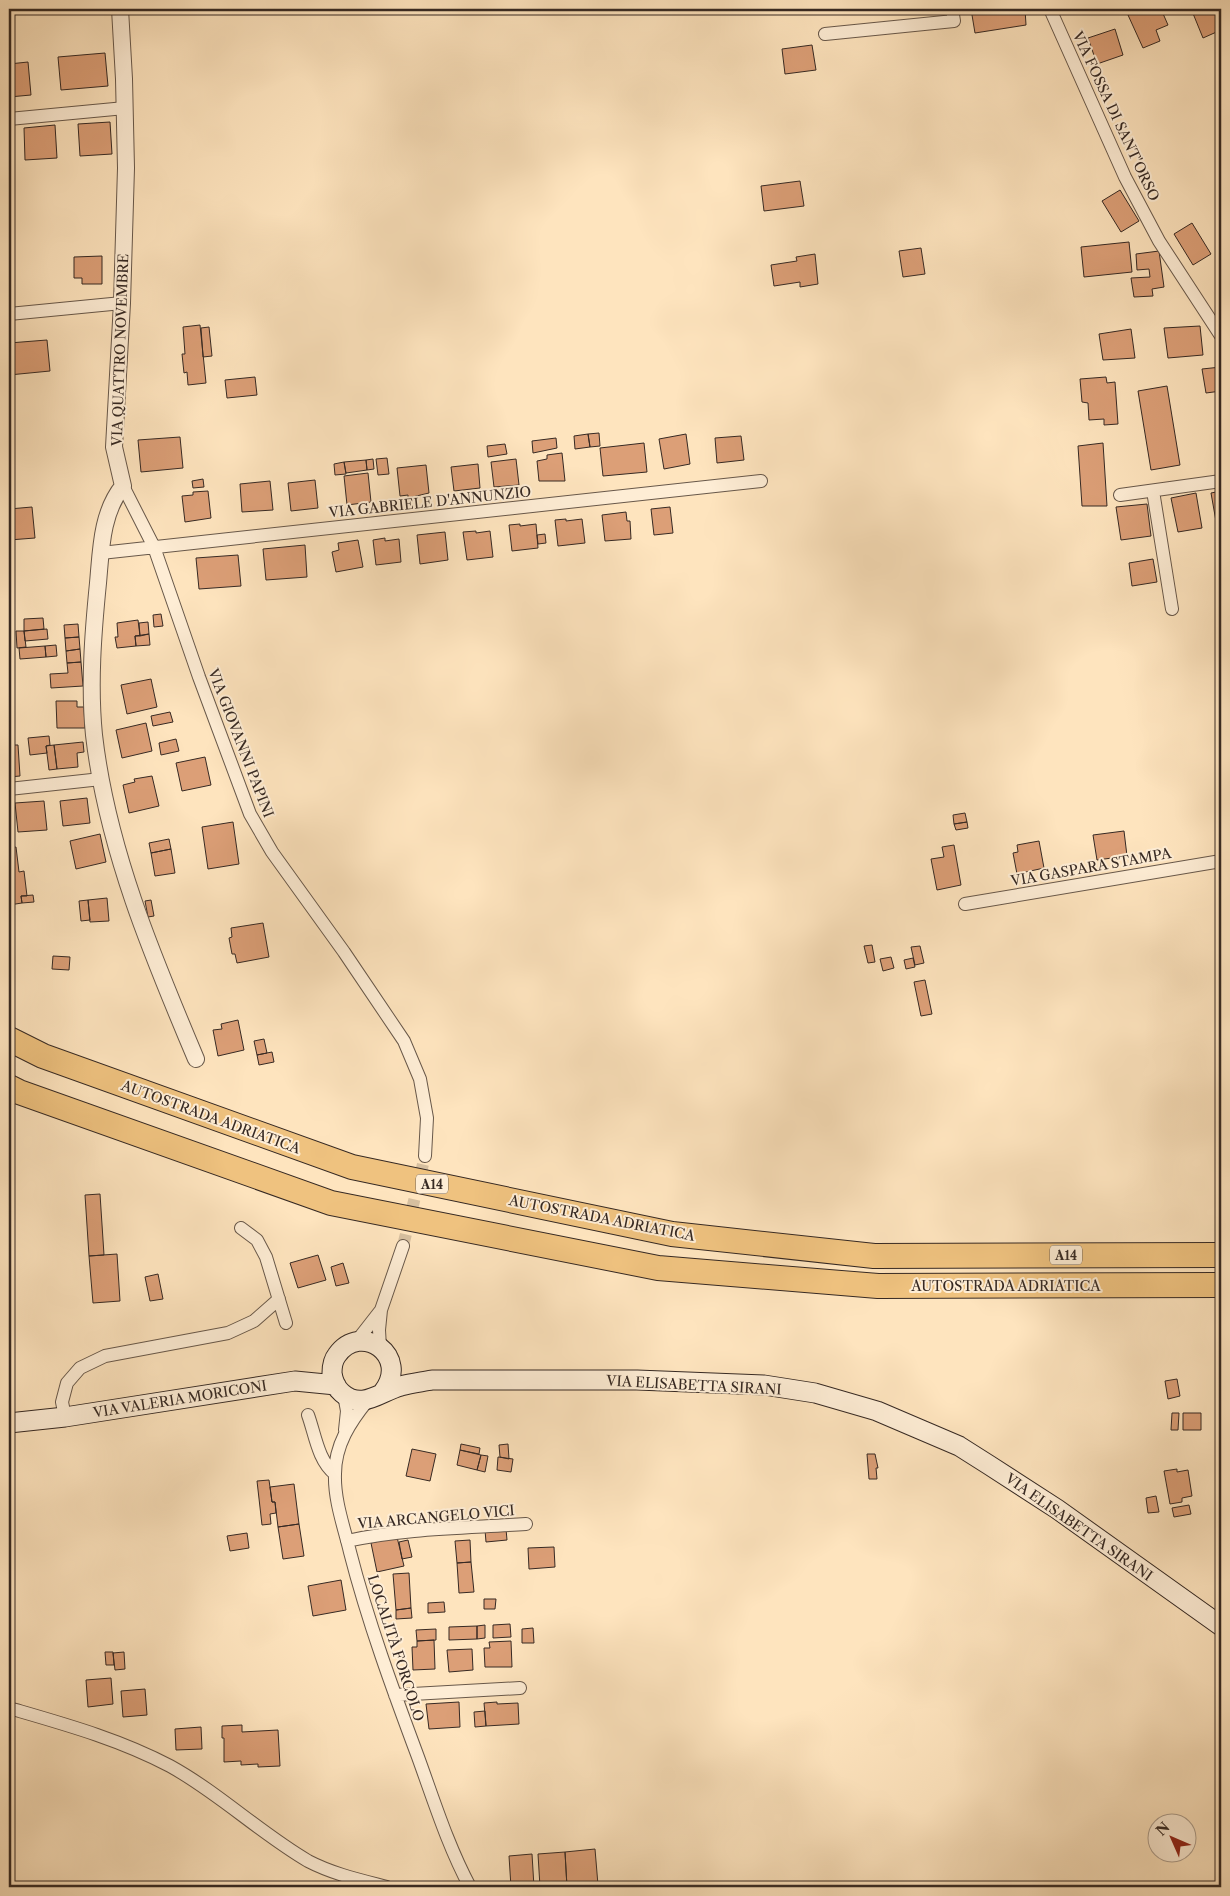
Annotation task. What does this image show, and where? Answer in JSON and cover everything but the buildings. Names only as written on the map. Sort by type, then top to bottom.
[{"type":"highway","name":"AUTOSTRADA ADRIATICA","points":[[9,1039],[43,1056],[352,1167],[672,1234],[874,1256],[1221,1255]]},
{"type":"highway","name":"AUTOSTRADA ADRIATICA","points":[[9,1087],[331,1203],[658,1268],[878,1286],[1221,1285]]},
{"type":"main road","points":[[364,1341],[385,1354],[392,1377],[376,1396],[352,1399],[340,1390],[332,1373],[333,1363],[341,1350],[356,1342],[364,1341]]},
{"type":"main road","name":"VIA ELISABETTA SIRANI","points":[[385,1354],[404,1370],[432,1380]]},
{"type":"main road","name":"VIA VALERIA MORICONI","points":[[9,1423],[65,1417],[295,1381],[333,1363]]},
{"type":"main road","name":"VIA ELISABETTA SIRANI","points":[[376,1396],[401,1386],[432,1380],[638,1380],[764,1385],[815,1392],[877,1411],[959,1446],[1057,1509],[1221,1626]]},
{"type":"main road","name":"VIA VALERIA MORICONI","points":[[295,1381],[340,1390]]},
{"type":"street","name":"VIA QUATTRO NOVEMBRE","points":[[120,9],[126,168],[122,303],[114,447],[123,486]]},
{"type":"street","points":[[825,34],[954,21],[952,9]]},
{"type":"street","name":"VIA FOSSA DI SANT'ORSO","points":[[1050,9],[1125,177],[1159,241],[1221,336]]},
{"type":"street","points":[[9,119],[125,108]]},
{"type":"street","points":[[9,314],[122,303]]},
{"type":"street","name":"VIA GABRIELE D'ANNUNZIO","points":[[101,553],[761,481]]},
{"type":"street","points":[[1120,495],[1221,481]]},
{"type":"street","points":[[123,486],[114,498],[108,511],[101,553],[95,616],[92,691],[94,734],[101,779],[130,890],[159,972],[196,1058]]},
{"type":"street","name":"VIA GIOVANNI PAPINI","points":[[123,486],[154,547],[250,814],[272,852],[344,952],[404,1041],[420,1079],[427,1118],[425,1156]]},
{"type":"street","points":[[1152,490],[1172,609]]},
{"type":"street","points":[[9,789],[101,779]]},
{"type":"street","name":"VIA GASPARA STAMPA","points":[[965,904],[1221,861]]},
{"type":"street","points":[[241,1228],[257,1240],[266,1257],[286,1322]]},
{"type":"street","points":[[385,1354],[379,1330],[381,1310],[403,1246]]},
{"type":"street","points":[[65,1417],[62,1402],[67,1383],[80,1368],[105,1356],[228,1333],[254,1321],[279,1299]]},
{"type":"street","points":[[356,1342],[381,1310]]},
{"type":"street","points":[[335,1474],[338,1452],[345,1432],[347,1411],[340,1390]]},
{"type":"street","points":[[345,1432],[376,1396]]},
{"type":"street","name":"LOCALITÀ FORCOLO","points":[[308,1415],[324,1461],[328,1469],[335,1474],[337,1499],[359,1587],[395,1695],[455,1859],[470,1887]]},
{"type":"street","name":"VIA ARCANGELO VICI","points":[[348,1541],[365,1537],[404,1533],[526,1524]]},
{"type":"street","points":[[395,1695],[520,1688]]},
{"type":"street","points":[[9,1708],[72,1726],[128,1746],[171,1767],[308,1861],[341,1875],[387,1887]]},
{"type":"tunnel","points":[[403,1246],[425,1156]]}]
